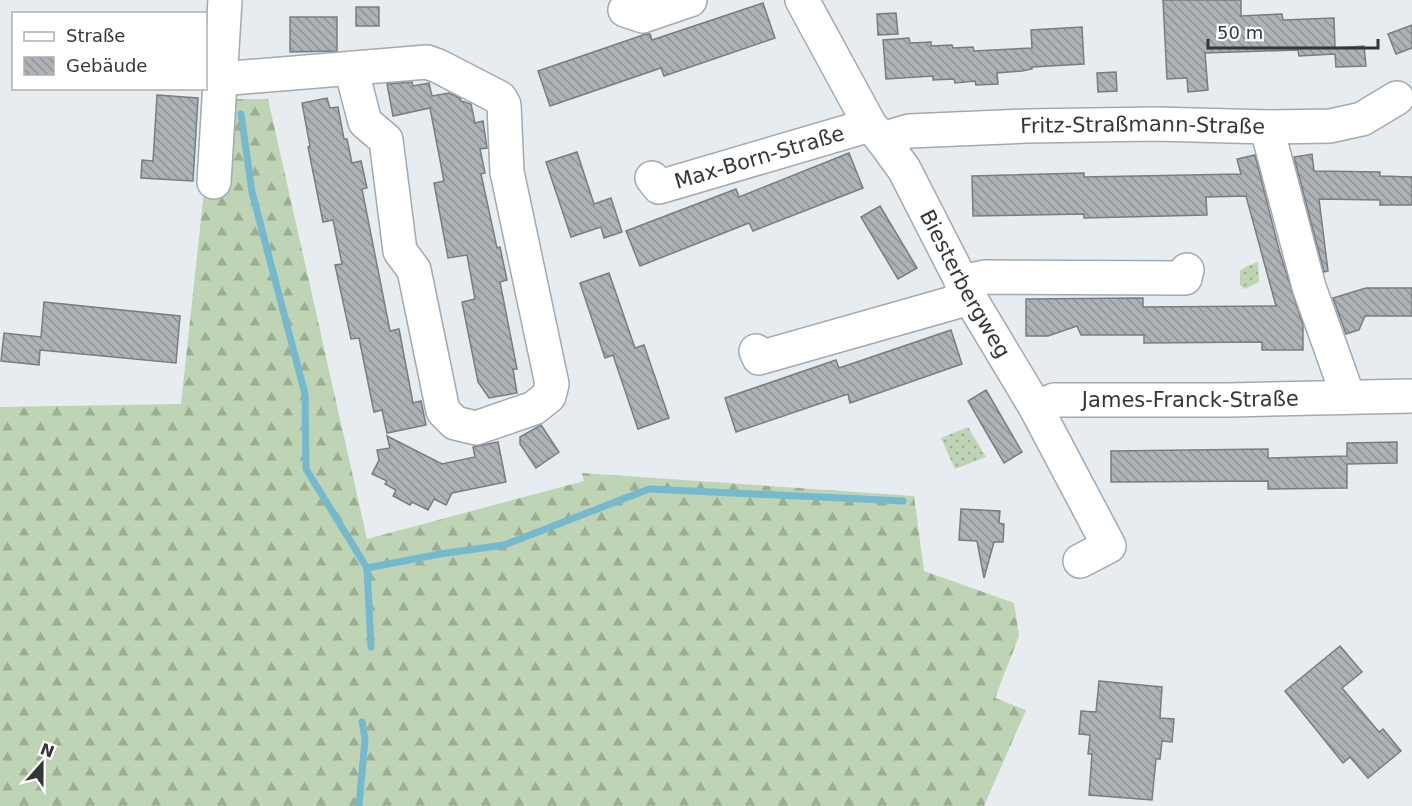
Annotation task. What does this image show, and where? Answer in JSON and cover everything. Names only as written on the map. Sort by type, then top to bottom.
[{"type":"street","points":[[214,182],[225,0]]},
{"type":"street","points":[[625,10],[643,15],[690,0]]},
{"type":"street","name":"Biesterbergweg","points":[[802,0],[876,132],[903,169],[965,290],[1036,408],[1109,546],[1080,561]]},
{"type":"street","points":[[220,79],[351,68],[427,62],[500,98],[504,105],[507,172],[552,384],[549,396],[534,408],[477,428],[455,423],[443,411],[414,270],[400,251],[386,140],[365,122],[351,68]]},
{"type":"street","name":"Fritz-Straßmann-Straße","points":[[876,132],[1027,126],[1156,124],[1269,127],[1340,124],[1362,119],[1398,98]]},
{"type":"street","points":[[1269,127],[1270,140],[1300,255],[1344,385],[1345,397]]},
{"type":"street","name":"Max-Born-Straße","points":[[652,178],[659,187],[876,132]]},
{"type":"street","points":[[756,351],[759,358],[965,290],[984,277],[1185,278],[1187,270]]},
{"type":"street","name":"James-Franck-Straße","points":[[1036,408],[1054,400],[1412,396]]},
{"type":"green space","points":[[214,99],[268,99],[367,539],[584,481],[582,473],[914,496],[924,571],[1014,603],[1019,636],[995,698],[1026,710],[984,806],[0,806],[0,407],[181,404]]},
{"type":"green space","points":[[1258,262],[1259,282],[1245,289],[1240,285],[1240,271]]},
{"type":"green space","points":[[968,427],[986,457],[955,469],[941,438]]},
{"type":"building","points":[[1163,0],[1241,0],[1241,16],[1282,14],[1283,20],[1334,18],[1335,48],[1364,46],[1366,66],[1336,67],[1335,54],[1299,56],[1298,50],[1205,53],[1208,90],[1188,92],[1187,78],[1167,79]]},
{"type":"building","points":[[763,3],[775,38],[664,76],[661,68],[550,106],[538,71],[646,34],[650,34],[652,40]]},
{"type":"building","points":[[356,7],[379,7],[379,26],[356,26]]},
{"type":"building","points":[[896,13],[898,34],[878,35],[877,14]]},
{"type":"building","points":[[290,17],[337,17],[337,51],[290,52]]},
{"type":"building","points":[[1412,25],[1412,48],[1396,54],[1388,34]]},
{"type":"building","points":[[1082,27],[1084,64],[1032,67],[1032,69],[1022,71],[997,73],[998,84],[976,85],[975,81],[955,83],[954,79],[933,80],[933,76],[886,79],[883,40],[909,38],[910,43],[931,42],[931,46],[973,47],[974,51],[1032,48],[1031,30]]},
{"type":"building","points":[[1116,72],[1117,91],[1098,92],[1097,73]]},
{"type":"building","points":[[412,82],[413,86],[429,83],[432,96],[449,93],[471,104],[475,123],[483,121],[487,148],[480,149],[485,173],[481,174],[497,248],[500,247],[507,280],[500,282],[517,369],[513,369],[517,393],[489,398],[478,382],[462,302],[475,299],[467,255],[448,258],[434,183],[444,181],[430,108],[393,116],[387,84]]},
{"type":"building","points":[[157,95],[198,98],[193,181],[141,178],[142,160],[153,161]]},
{"type":"building","points":[[327,98],[330,108],[338,107],[344,139],[347,139],[352,163],[361,161],[367,188],[362,189],[390,331],[399,329],[413,403],[421,401],[426,425],[387,433],[382,410],[374,412],[359,338],[351,339],[335,265],[342,264],[333,220],[323,222],[302,103]]},
{"type":"building","points":[[577,152],[594,204],[611,198],[622,232],[604,238],[601,227],[571,237],[546,162]]},
{"type":"building","points":[[849,153],[863,188],[753,231],[749,223],[640,266],[626,231],[736,189],[739,197]]},
{"type":"building","points":[[1312,154],[1314,171],[1380,172],[1380,176],[1412,177],[1412,205],[1380,205],[1380,200],[1319,199],[1328,271],[1324,272],[1294,157]]},
{"type":"building","points":[[1255,155],[1279,250],[1303,325],[1303,350],[1262,350],[1262,342],[1144,343],[1144,335],[1081,335],[1077,326],[1048,336],[1026,336],[1026,299],[1143,298],[1143,307],[1276,306],[1246,196],[1206,197],[1207,215],[1084,218],[1084,214],[973,216],[972,176],[1084,173],[1084,177],[1241,174],[1237,159]]},
{"type":"building","points":[[880,206],[917,268],[898,279],[861,217]]},
{"type":"building","points":[[609,273],[635,348],[644,345],[669,418],[638,429],[613,355],[605,358],[580,283]]},
{"type":"building","points":[[1366,288],[1412,288],[1412,316],[1365,316],[1359,330],[1346,334],[1333,298]]},
{"type":"building","points":[[44,302],[180,316],[176,363],[40,350],[39,365],[1,361],[4,333],[41,337]]},
{"type":"building","points":[[951,330],[962,364],[850,403],[848,394],[736,432],[725,398],[836,360],[839,368]]},
{"type":"building","points":[[986,390],[1022,452],[1004,463],[968,401]]},
{"type":"building","points":[[541,425],[559,452],[536,468],[520,444],[520,437]]},
{"type":"building","points":[[387,436],[442,464],[475,457],[473,447],[498,442],[506,482],[452,493],[446,505],[434,499],[428,510],[412,502],[410,505],[393,496],[396,490],[385,484],[387,481],[372,474],[379,460],[377,450],[390,448]]},
{"type":"building","points":[[1397,442],[1397,463],[1347,464],[1347,488],[1268,489],[1268,481],[1111,482],[1111,451],[1268,449],[1268,458],[1347,456],[1347,443]]},
{"type":"building","points":[[961,509],[1000,511],[999,523],[1004,524],[1003,542],[994,542],[984,578],[977,541],[959,540]]},
{"type":"building","points":[[1340,646],[1362,672],[1342,688],[1379,732],[1383,729],[1401,751],[1368,778],[1350,757],[1343,763],[1285,691]]},
{"type":"building","points":[[1099,681],[1162,687],[1160,718],[1174,719],[1172,742],[1162,741],[1160,759],[1156,759],[1152,800],[1089,795],[1092,754],[1088,754],[1090,735],[1079,734],[1081,711],[1096,712]]},
{"type":"waterway","points":[[241,114],[252,192],[305,394],[306,469],[367,568],[371,647]]},
{"type":"waterway","points":[[367,568],[504,545],[649,489],[903,501]]},
{"type":"waterway","points":[[359,806],[365,739],[362,722]]}]
